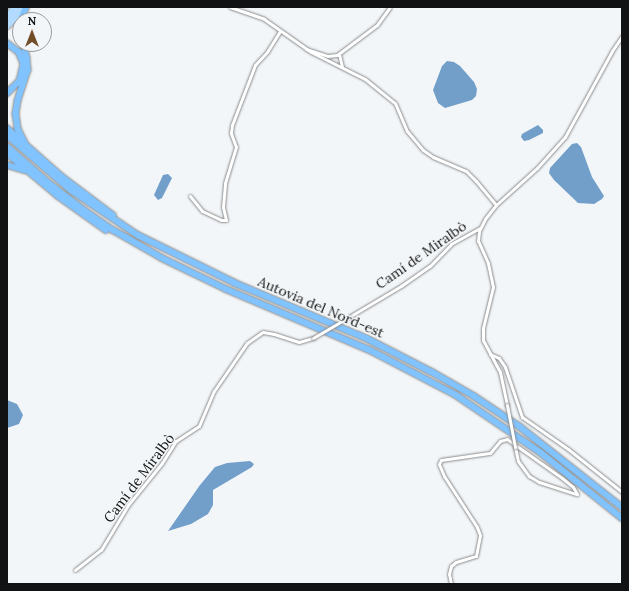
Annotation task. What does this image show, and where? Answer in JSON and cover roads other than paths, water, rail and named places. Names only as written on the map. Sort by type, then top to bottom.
[{"type":"highway","points":[[7,43],[19,52],[24,64],[20,81],[15,88],[7,94]]},
{"type":"highway","points":[[26,52],[28,70],[18,104],[16,118],[20,135],[28,148]]},
{"type":"highway","points":[[7,128],[28,148],[78,189],[157,245]]},
{"type":"highway","name":"Autovia del Nord-est","points":[[7,135],[80,197],[114,220],[157,245],[235,283],[368,340],[446,380],[489,406],[532,435],[622,507]]},
{"type":"highway","name":"Autovia del Nord-est","points":[[7,146],[59,191],[118,233],[182,268],[370,350],[456,395],[540,452],[622,518]]},
{"type":"highway","points":[[7,153],[29,173],[74,208],[134,246],[212,285],[245,299],[257,302]]},
{"type":"highway","points":[[7,165],[29,173]]},
{"type":"main road","points":[[7,15],[14,7]]},
{"type":"main road","points":[[7,20],[19,7]]},
{"type":"main road","points":[[7,26],[25,7]]},
{"type":"street","points":[[230,7],[264,19],[306,49],[363,78],[391,100],[399,110],[408,131],[421,149],[432,157],[466,172],[476,181],[496,205]]},
{"type":"street","points":[[306,49],[328,56],[338,54],[377,25],[390,7]]},
{"type":"street","points":[[190,196],[202,211],[223,221],[226,220],[223,207],[225,183],[236,146],[231,128],[255,64],[266,54],[280,31]]},
{"type":"street","name":"Camí de Miralbò","points":[[75,570],[101,550],[128,505],[162,463],[176,442],[199,426],[214,391],[247,343],[263,332],[300,342],[313,338],[401,286],[430,266],[454,242],[480,228],[496,205],[537,168],[565,137],[612,51],[622,36]]},
{"type":"street","points":[[338,54],[342,68]]},
{"type":"street","points":[[451,584],[449,576],[451,566],[456,562],[476,556],[480,535],[475,523],[444,476],[439,464],[441,460],[490,453],[500,441],[507,439],[562,478],[573,487],[577,494],[539,482],[529,476],[518,461],[515,447],[507,405],[500,372],[485,347],[482,336],[492,298],[493,285],[488,263],[478,241],[480,228]]},
{"type":"street","points":[[490,354],[499,358],[505,367],[522,417],[568,449],[622,492]]},
{"type":"water","points":[[447,61],[454,62],[460,66],[474,82],[477,89],[476,96],[472,100],[445,108],[438,103],[433,90],[442,66]]},
{"type":"water","points":[[538,125],[543,130],[543,133],[524,141],[521,137],[522,134]]},
{"type":"water","points":[[577,143],[581,147],[592,177],[604,196],[594,204],[578,203],[554,180],[549,173],[550,168],[572,144]]},
{"type":"water","points":[[168,174],[172,178],[162,198],[158,200],[154,195],[163,175]]},
{"type":"water","points":[[7,400],[17,404],[23,415],[19,424],[7,428]]},
{"type":"water","points":[[250,461],[254,464],[252,467],[213,490],[213,505],[208,514],[191,524],[168,531],[200,485],[215,467],[227,463]]}]
